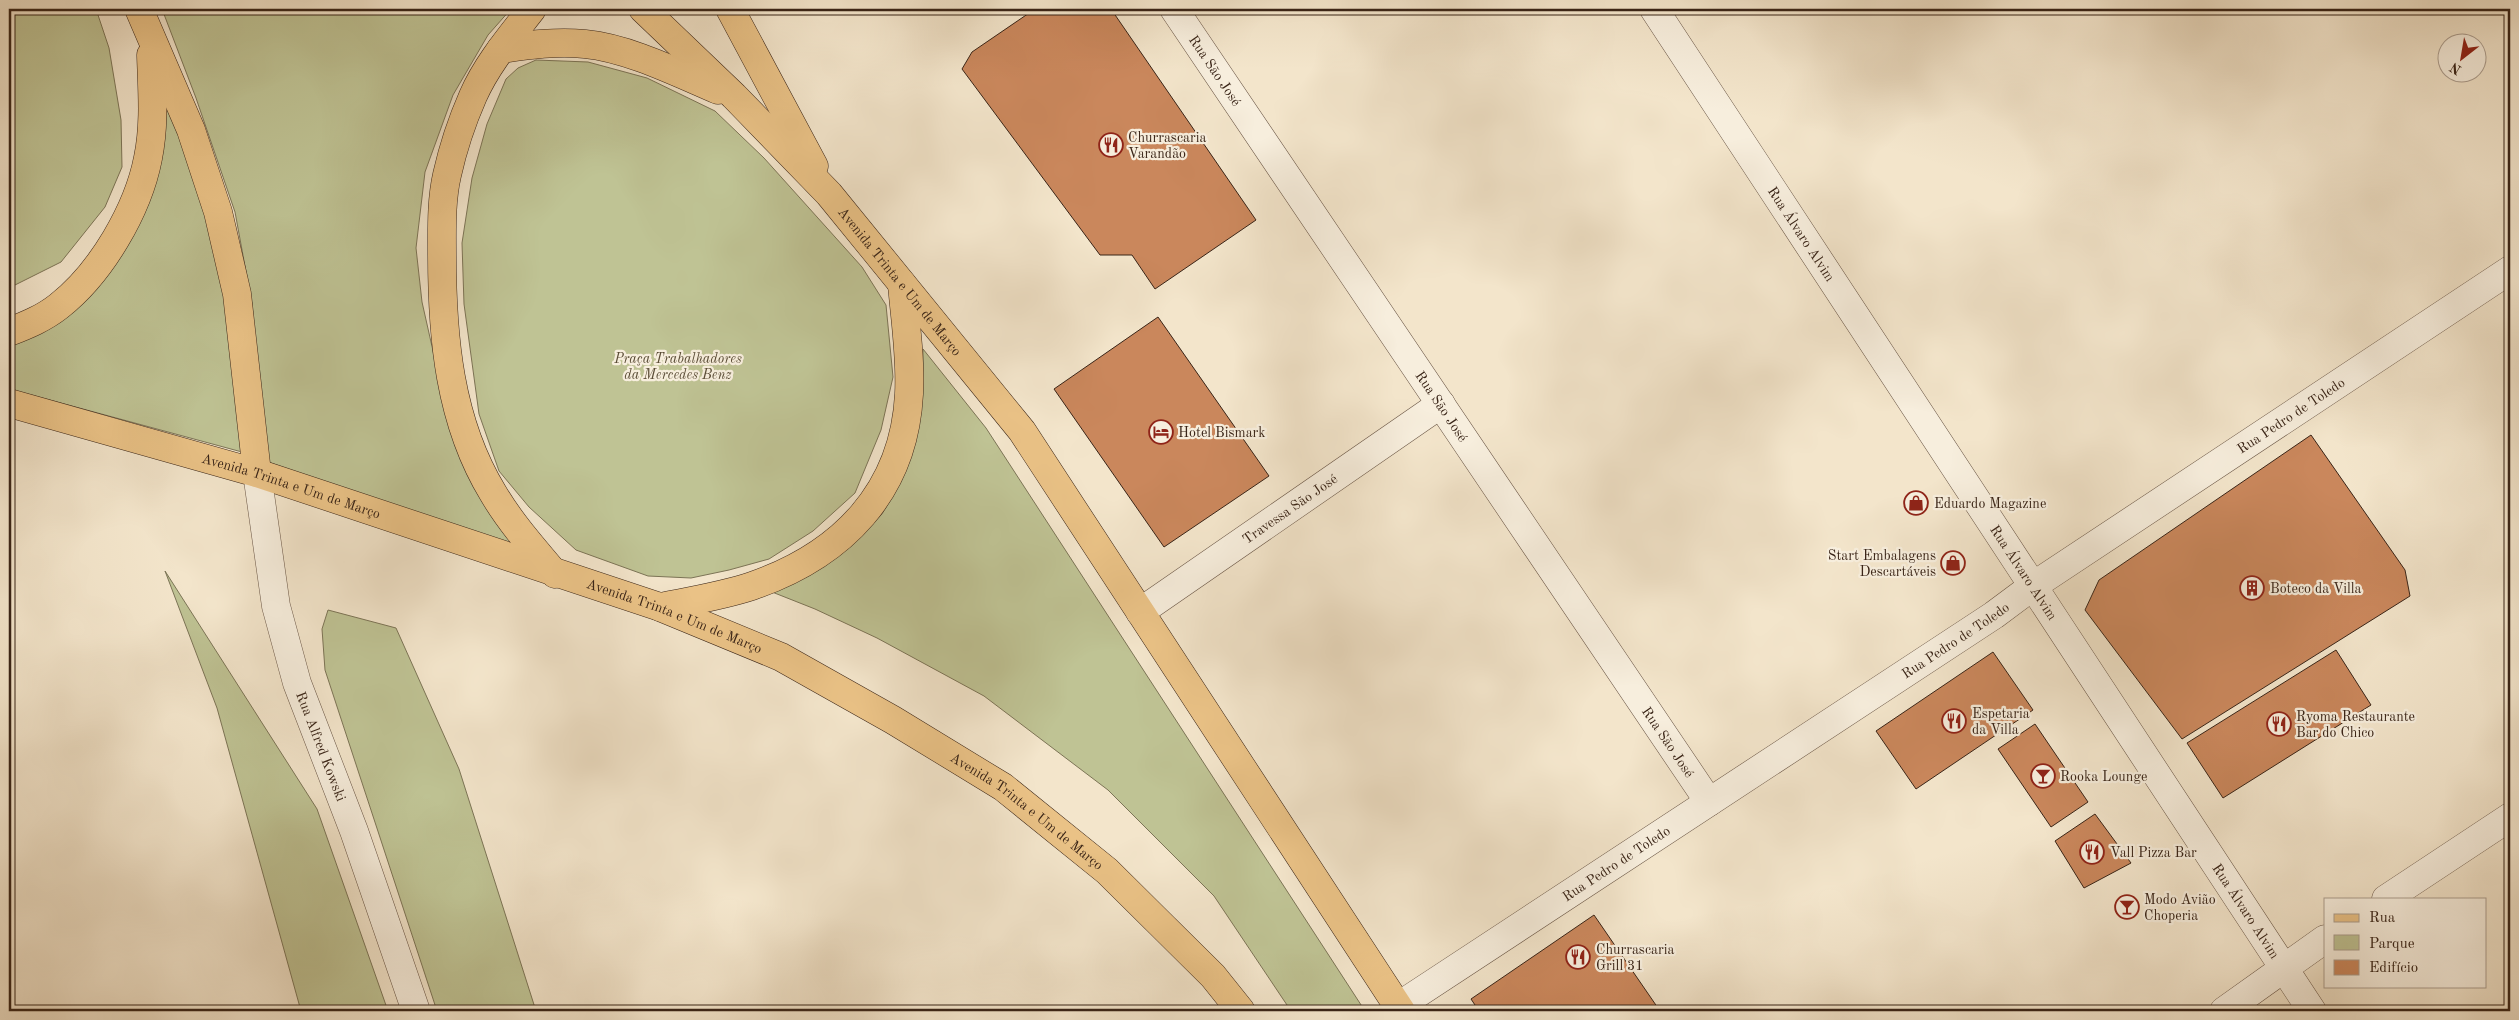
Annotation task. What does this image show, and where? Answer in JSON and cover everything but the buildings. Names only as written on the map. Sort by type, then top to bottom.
[{"type":"main road","points":[[138,9],[191,130],[218,212],[237,294],[257,474]]},
{"type":"main road","points":[[532,9],[501,49],[473,94],[458,134],[446,176],[442,243],[442,302],[446,350],[461,419],[474,455],[492,492],[521,533],[555,574]]},
{"type":"main road","name":"Avenida Trinta e Um de Março","points":[[643,9],[734,96],[829,194],[1022,431],[1399,1009]]},
{"type":"main road","points":[[730,9],[829,194]]},
{"type":"main road","points":[[9,332],[31,324],[60,306],[92,273],[114,241],[134,202],[148,158],[152,107],[151,41]]},
{"type":"main road","points":[[501,49],[551,43],[586,44],[642,58],[734,96]]},
{"type":"main road","points":[[660,607],[753,586],[820,552],[846,533],[869,510],[885,486],[906,427],[910,393],[909,356],[902,284]]},
{"type":"main road","name":"Avenida Trinta e Um de Março","points":[[9,403],[257,474],[555,574],[660,607],[781,657],[893,720],[1003,787],[1107,871],[1213,976],[1241,1011]]},
{"type":"street","name":"Rua São José","points":[[1174,9],[1709,802]]},
{"type":"street","name":"Rua Álvaro Alvim","points":[[1654,9],[2283,970],[2312,1011]]},
{"type":"street","name":"Rua Pedro de Toledo","points":[[1399,1009],[1994,615],[2032,586],[2510,270]]},
{"type":"street","name":"Travessa São José","points":[[1140,612],[1441,404]]},
{"type":"street","name":"Rua Alfred Kowski","points":[[257,474],[276,606],[297,683],[354,831],[416,1011]]},
{"type":"street","points":[[2388,898],[2510,817]]},
{"type":"street","points":[[2224,1011],[2324,940]]},
{"type":"green space","points":[[9,9],[96,9],[109,48],[121,120],[122,167],[105,207],[61,262],[9,288]]},
{"type":"green space","points":[[162,9],[511,9],[488,35],[453,95],[425,172],[416,248],[422,302],[442,391],[515,549],[265,461],[252,304],[235,212],[196,98]]},
{"type":"green space","name":"Praça Trabalhadores da Mercedes Benz","points":[[536,60],[588,62],[647,78],[715,111],[764,158],[862,267],[886,305],[893,377],[881,430],[855,493],[813,531],[769,559],[691,578],[648,576],[576,550],[529,507],[499,471],[479,414],[464,304],[462,243],[472,178],[487,124],[506,79],[518,68]]},
{"type":"green space","points":[[159,76],[220,259],[242,452],[9,389],[9,342],[125,243]]},
{"type":"green space","points":[[923,349],[986,428],[1365,1011],[1291,1011],[1214,896],[1108,790],[984,696],[877,638],[815,609],[767,590],[865,532],[882,514],[900,483],[915,441],[922,401]]},
{"type":"green space","points":[[165,571],[317,809],[388,1011],[301,1011],[217,708]]},
{"type":"green space","points":[[328,610],[396,628],[459,769],[536,1011],[437,1011],[325,670],[322,629]]},
{"type":"place","name":"Churrascaria Varandão","points":[[1111,145]]},
{"type":"place","name":"Hotel Bismark","points":[[1161,432]]},
{"type":"place","name":"Eduardo Magazine","points":[[1916,503]]},
{"type":"place","name":"Start Embalagens Descartáveis","points":[[1953,563]]},
{"type":"place","name":"Boteco da Villa","points":[[2252,588]]},
{"type":"place","name":"Espetaria da Villa","points":[[1954,721]]},
{"type":"place","name":"Ryoma Restaurante Bar do Chico","points":[[2279,724]]},
{"type":"place","name":"Rooka Lounge","points":[[2043,776]]},
{"type":"place","name":"Vall Pizza Bar","points":[[2092,852]]},
{"type":"place","name":"Modo Avião Choperia","points":[[2127,907]]},
{"type":"place","name":"Churrascaria Grill 31","points":[[1578,957]]}]
